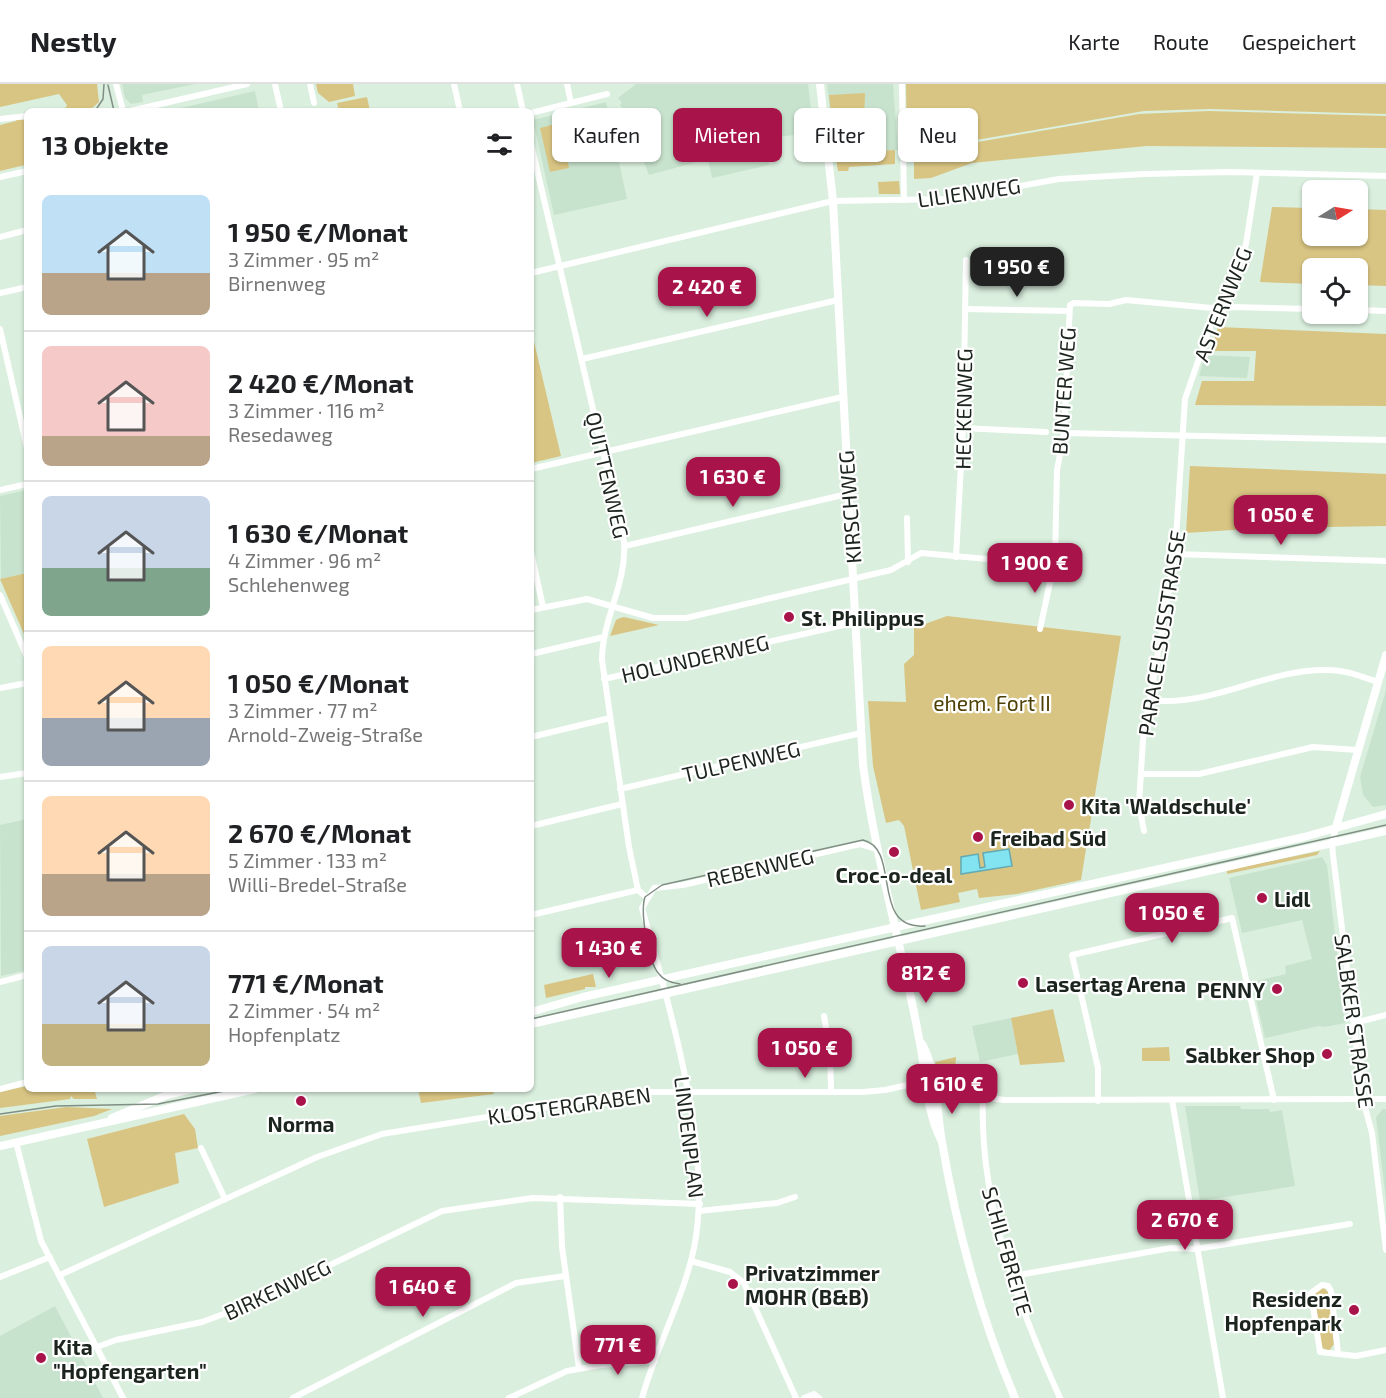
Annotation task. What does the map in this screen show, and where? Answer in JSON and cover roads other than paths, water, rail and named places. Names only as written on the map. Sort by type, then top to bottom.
[{"type":"main road","name":"KIRSCHWEG","points":[[820,84],[833,201],[847,494],[858,621],[861,734],[865,781],[877,849],[896,927]]},
{"type":"main road","points":[[1336,827],[1386,655]]},
{"type":"main road","points":[[534,1011],[661,980],[1304,837],[1386,814]]},
{"type":"main road","points":[[534,1023],[1386,831]]},
{"type":"main road","name":"SCHILFBREITE","points":[[896,927],[926,1081],[932,1093]]},
{"type":"main road","name":"SCHILFBREITE","points":[[920,1041],[928,1054],[932,1093],[941,1140],[982,1312],[1015,1398]]},
{"type":"main road","points":[[106,1121],[180,1092]]},
{"type":"main road","points":[[0,1146],[242,1092]]},
{"type":"street","points":[[116,84],[122,108]]},
{"type":"street","points":[[143,108],[247,84]]},
{"type":"street","points":[[275,84],[280,108]]},
{"type":"street","points":[[310,84],[314,103]]},
{"type":"street","points":[[454,84],[459,108]]},
{"type":"street","points":[[517,84],[522,108]]},
{"type":"street","points":[[567,84],[571,103]]},
{"type":"street","points":[[902,84],[904,200]]},
{"type":"street","points":[[534,112],[607,94]]},
{"type":"street","points":[[0,119],[24,116]]},
{"type":"street","name":"QUITTENWEG","points":[[534,157],[625,546],[623,575],[604,637],[604,679],[622,804],[638,890]]},
{"type":"street","points":[[0,177],[24,172]]},
{"type":"street","name":"LILIENWEG","points":[[534,272],[833,201],[948,199],[1077,177],[1257,172],[1386,176]]},
{"type":"street","name":"ASTERNWEG","points":[[1184,434],[1186,398],[1213,318],[1223,309],[1248,237],[1257,172]]},
{"type":"street","points":[[0,237],[24,231]]},
{"type":"street","name":"HECKENWEG","points":[[956,556],[963,428],[966,260]]},
{"type":"street","points":[[0,293],[24,288]]},
{"type":"street","points":[[582,359],[838,300]]},
{"type":"street","name":"BUNTER WEG","points":[[1040,629],[1053,565],[1057,470],[1064,433],[1069,311],[1074,303],[1109,304],[1126,300],[1223,309]]},
{"type":"street","points":[[1223,309],[1231,307],[1302,309]]},
{"type":"street","points":[[965,309],[1069,311]]},
{"type":"street","points":[[1368,310],[1386,311]]},
{"type":"street","points":[[0,329],[24,435]]},
{"type":"street","points":[[534,468],[842,397]]},
{"type":"street","points":[[963,428],[1046,432]]},
{"type":"street","points":[[1064,433],[1386,440]]},
{"type":"street","name":"PARACELSUSSTRASSE","points":[[1144,831],[1139,804],[1141,774],[1149,700],[1175,554],[1184,434]]},
{"type":"street","points":[[0,490],[24,485]]},
{"type":"street","points":[[625,546],[847,494]]},
{"type":"street","points":[[907,518],[908,562]]},
{"type":"street","points":[[534,609],[582,599],[653,618],[678,619],[895,569],[920,554],[1053,565]]},
{"type":"street","points":[[1175,554],[1386,561]]},
{"type":"street","points":[[534,577],[543,607]]},
{"type":"street","points":[[0,597],[24,650]]},
{"type":"street","name":"HOLUNDERWEG","points":[[604,679],[858,621]]},
{"type":"street","points":[[534,653],[604,637]]},
{"type":"street","points":[[1149,700],[1189,701],[1320,670],[1341,671],[1378,682]]},
{"type":"street","points":[[0,688],[24,684]]},
{"type":"street","points":[[534,735],[610,718]]},
{"type":"street","name":"TULPENWEG","points":[[620,789],[861,734]]},
{"type":"street","points":[[1141,774],[1199,774],[1313,747],[1358,750]]},
{"type":"street","points":[[0,777],[24,773]]},
{"type":"street","points":[[534,825],[622,804]]},
{"type":"street","name":"SALBKER STRASSE","points":[[1336,827],[1332,844],[1363,1100],[1372,1133],[1386,1250]]},
{"type":"street","name":"REBENWEG","points":[[647,898],[654,888],[683,885],[860,844],[877,849]]},
{"type":"street","points":[[534,914],[638,890],[647,898],[642,908],[661,980]]},
{"type":"street","points":[[1098,1101],[1098,1068],[1072,955],[1232,918],[1274,1100]]},
{"type":"street","points":[[0,982],[24,976]]},
{"type":"street","name":"LINDENPLAN","points":[[642,1398],[676,1309],[691,1262],[699,1211],[696,1152],[687,1091],[661,980]]},
{"type":"street","points":[[1354,1023],[1386,1015]]},
{"type":"street","points":[[824,1017],[830,1052],[831,1091]]},
{"type":"street","name":"KLOSTERGRABEN","points":[[60,1275],[327,1153],[382,1134],[638,1093],[885,1090],[926,1081]]},
{"type":"street","points":[[0,1089],[24,1083]]},
{"type":"street","points":[[185,1092],[187,1105]]},
{"type":"street","points":[[932,1093],[983,1098],[1098,1101],[1386,1099]]},
{"type":"street","name":"SCHILFBREITE","points":[[983,1098],[983,1139],[989,1190],[1022,1308],[1060,1398]]},
{"type":"street","points":[[1172,1100],[1223,1398]]},
{"type":"street","points":[[16,1142],[35,1224],[123,1398]]},
{"type":"street","points":[[201,1148],[225,1199]]},
{"type":"street","points":[[560,1197],[565,1276],[579,1368]]},
{"type":"street","name":"BIRKENWEG","points":[[97,1347],[116,1340],[180,1328],[229,1313],[267,1297],[438,1212],[514,1199],[560,1197],[699,1204]]},
{"type":"street","points":[[699,1211],[777,1203],[795,1197]]},
{"type":"street","points":[[1013,1276],[1171,1248],[1196,1249],[1350,1224]]},
{"type":"street","points":[[0,1276],[50,1257]]},
{"type":"street","points":[[691,1262],[730,1272],[744,1283],[796,1398]]},
{"type":"street","points":[[293,1398],[516,1284],[565,1276]]},
{"type":"street","points":[[1338,1353],[1331,1291],[1328,1286],[1322,1285],[1311,1293],[1318,1347],[1324,1354],[1338,1353],[1356,1356],[1386,1350]]},
{"type":"street","points":[[509,1398],[560,1373],[579,1368],[655,1361]]},
{"type":"street","points":[[804,1398],[814,1394],[819,1398]]},
{"type":"water","points":[[1009,849],[1012,866],[961,874],[961,857],[978,854],[980,868],[985,867],[983,853]]},
{"type":"tram line","points":[[97,108],[103,99],[104,84]]},
{"type":"tram line","points":[[108,85],[113,108]]},
{"type":"tram line","points":[[534,1018],[1386,825]]},
{"type":"tram line","points":[[680,984],[668,981],[659,974],[651,959],[646,937],[645,897],[662,885],[863,840],[875,846],[881,858],[891,903],[897,916],[908,924],[925,926]]},
{"type":"tram line","points":[[0,1114],[56,1106],[158,1104],[219,1092]]},
{"type":"place","name":"St. Philippus","points":[[789,617]]},
{"type":"place","name":"Kita 'Waldschule'","points":[[1069,805]]},
{"type":"place","name":"Freibad Süd","points":[[978,837]]},
{"type":"place","name":"Croc-o-deal","points":[[894,852]]},
{"type":"place","name":"Lidl","points":[[1262,898]]},
{"type":"place","name":"Lasertag Arena","points":[[1023,983]]},
{"type":"place","name":"PENNY","points":[[1277,989]]},
{"type":"place","name":"Salbker Shop","points":[[1327,1054]]},
{"type":"place","name":"Norma","points":[[301,1101]]},
{"type":"place","name":"Privatzimmer MOHR (B&B)","points":[[733,1284]]},
{"type":"place","name":"Residenz Hopfenpark","points":[[1354,1310]]},
{"type":"place","name":"Kita \"Hopfengarten\"","points":[[41,1358]]},
{"type":"park label","name":"ehem. Fort II","points":[[992,702]]}]
